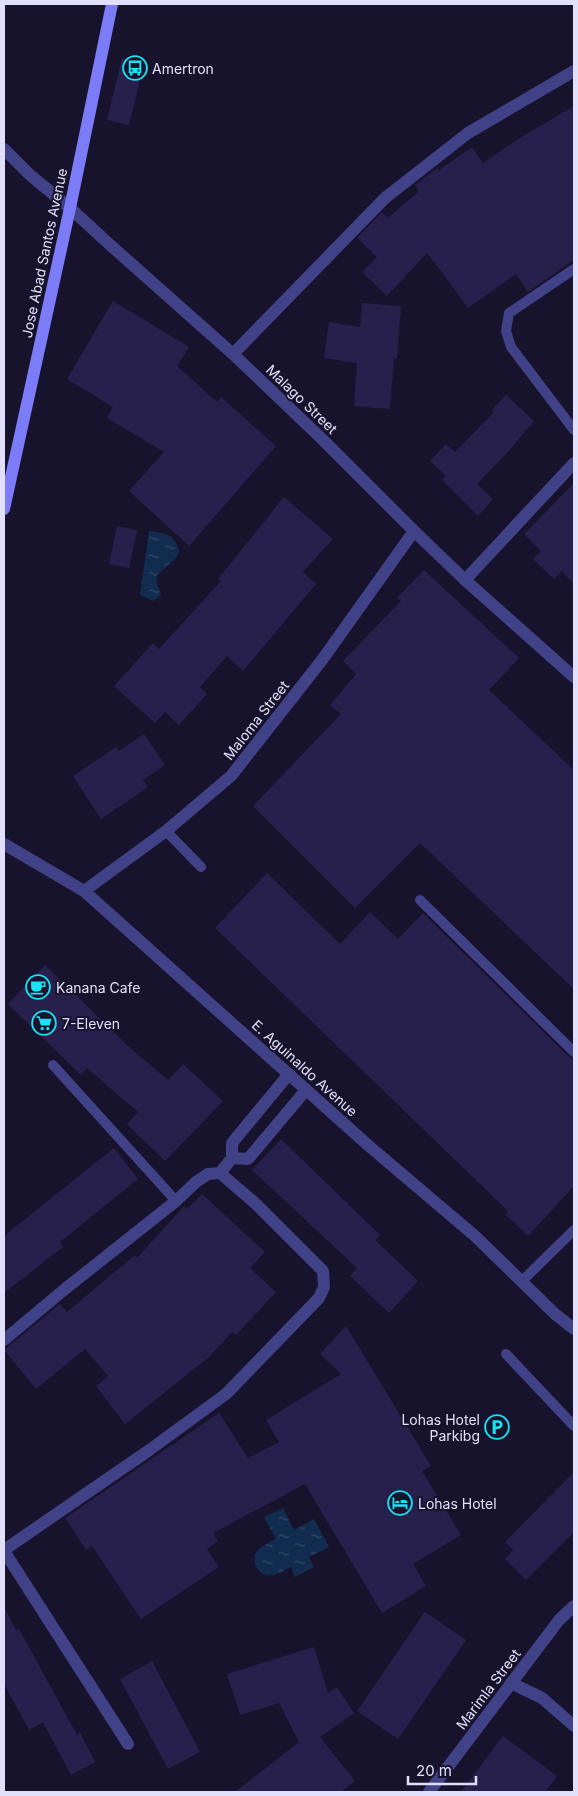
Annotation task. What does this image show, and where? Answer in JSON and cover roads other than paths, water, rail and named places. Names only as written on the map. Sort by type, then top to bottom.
[{"type":"main road","name":"Jose Abad Santos Avenue","points":[[4,509],[70,208],[112,4]]},
{"type":"street","points":[[233,354],[385,198],[468,133],[574,70]]},
{"type":"street","name":"Malago Street","points":[[4,149],[30,175],[70,208],[233,354],[465,580],[574,677]]},
{"type":"street","points":[[465,580],[574,463]]},
{"type":"street","name":"Maloma Street","points":[[84,891],[166,831],[231,776],[322,660],[414,531]]},
{"type":"street","name":"E. Aguinaldo Avenue","points":[[4,844],[84,891],[306,1090],[475,1236],[555,1314],[574,1329]]},
{"type":"street","points":[[220,1173],[232,1158],[232,1143],[289,1074]]},
{"type":"street","points":[[232,1158],[248,1159],[306,1090]]},
{"type":"street","points":[[4,1340],[58,1294],[208,1174],[220,1173],[256,1204],[323,1271],[324,1287],[319,1298],[226,1394],[148,1451],[4,1550],[128,1744]]},
{"type":"street","name":"Marimla Street","points":[[429,1792],[559,1620],[574,1606]]},
{"type":"street","points":[[511,1683],[542,1698],[574,1726]]},
{"type":"lane","points":[[574,269],[509,313],[506,331],[511,347],[574,430]]},
{"type":"lane","points":[[166,831],[201,867]]},
{"type":"lane","points":[[420,900],[574,1052]]},
{"type":"lane","points":[[53,1065],[176,1201]]},
{"type":"lane","points":[[522,1281],[574,1230]]},
{"type":"lane","points":[[506,1354],[574,1426]]},
{"type":"water","points":[[149,531],[169,535],[175,541],[179,552],[176,558],[157,575],[157,583],[161,594],[153,601],[140,595]]},
{"type":"water","points":[[283,1508],[294,1530],[314,1519],[329,1547],[309,1557],[314,1567],[295,1577],[291,1567],[274,1575],[264,1574],[260,1572],[255,1561],[256,1553],[276,1539],[264,1517]]},
{"type":"place","name":"Amertron","points":[[135,68]]},
{"type":"place","name":"Kanana Cafe","points":[[38,987]]},
{"type":"place","name":"7-Eleven","points":[[44,1023]]},
{"type":"place","name":"Lohas Hotel Parkibg","points":[[497,1427]]},
{"type":"place","name":"Lohas Hotel","points":[[400,1503]]}]
